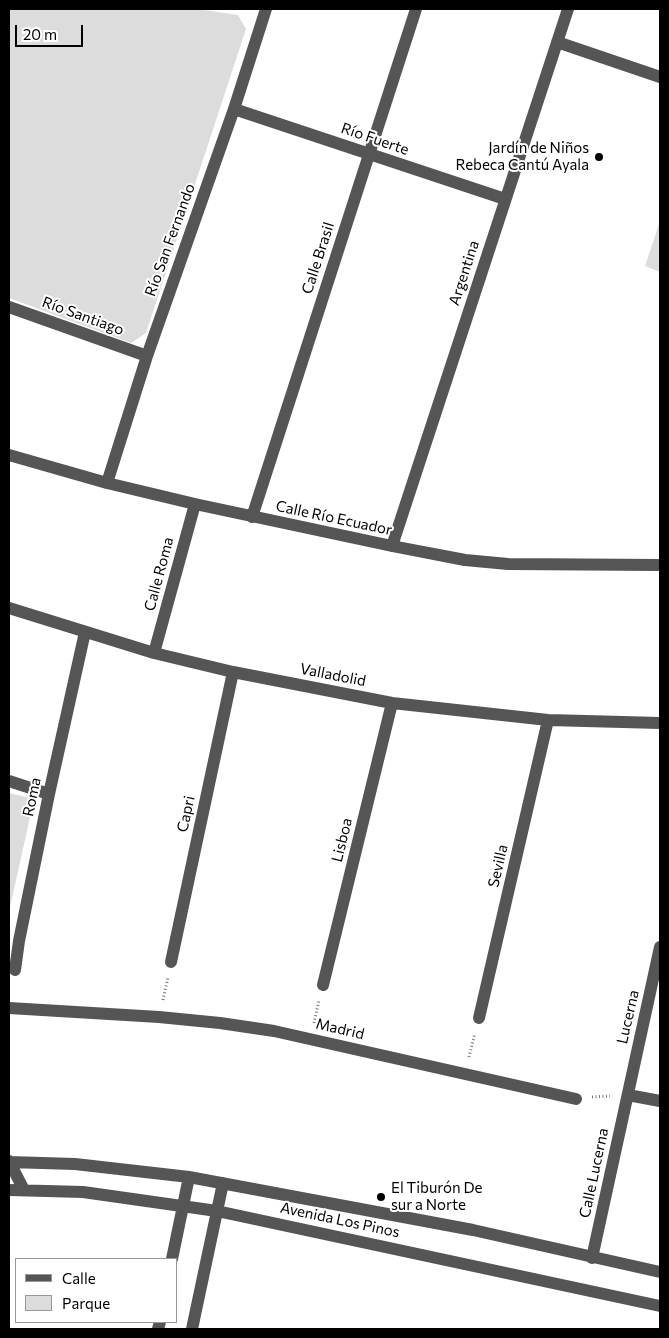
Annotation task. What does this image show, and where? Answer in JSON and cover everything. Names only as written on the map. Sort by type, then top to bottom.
[{"type":"street","name":"Río San Fernando","points":[[107,483],[146,356],[234,108],[266,9]]},
{"type":"street","name":"Calle Brasil","points":[[252,517],[416,9]]},
{"type":"street","name":"Argentina","points":[[392,546],[568,9]]},
{"type":"street","points":[[557,42],[660,77]]},
{"type":"street","name":"Río Fuerte","points":[[234,108],[505,199]]},
{"type":"street","name":"Río Santiago","points":[[9,307],[146,356]]},
{"type":"street","name":"Calle Río Ecuador","points":[[9,456],[107,483],[252,517],[465,560],[508,564],[660,565]]},
{"type":"street","name":"Calle Roma","points":[[154,653],[195,504]]},
{"type":"street","name":"Valladolid","points":[[9,608],[154,653],[233,672],[392,703],[548,720],[660,723]]},
{"type":"street","name":"Roma","points":[[15,970],[19,941],[49,794],[85,632]]},
{"type":"street","name":"Capri","points":[[171,962],[233,672]]},
{"type":"street","name":"Lisboa","points":[[323,985],[392,703]]},
{"type":"street","name":"Sevilla","points":[[478,1018],[548,720]]},
{"type":"street","points":[[9,782],[49,794]]},
{"type":"street","name":"Lucerna","points":[[628,1095],[660,947]]},
{"type":"street","name":"Madrid","points":[[9,1008],[159,1017],[274,1031],[576,1098]]},
{"type":"street","points":[[628,1095],[660,1101]]},
{"type":"street","name":"Calle Lucerna","points":[[592,1258],[628,1095]]},
{"type":"street","points":[[9,1162],[24,1190]]},
{"type":"street","name":"Avenida Los Pinos","points":[[9,1162],[75,1164],[190,1177],[473,1230],[660,1272]]},
{"type":"street","points":[[172,1258],[190,1177]]},
{"type":"street","points":[[192,1329],[223,1183]]},
{"type":"street","name":"Avenida Los Pinos","points":[[9,1190],[82,1192],[217,1211],[660,1306]]},
{"type":"path","points":[[159,1017],[171,962]]},
{"type":"path","points":[[310,1039],[323,985]]},
{"type":"path","points":[[465,1074],[478,1018]]},
{"type":"path","points":[[576,1098],[628,1095]]},
{"type":"green space","points":[[9,9],[198,9],[238,15],[246,29],[146,333],[131,343],[9,298]]},
{"type":"green space","points":[[660,221],[660,272],[645,266]]},
{"type":"green space","points":[[9,793],[34,799],[9,912]]},
{"type":"place","name":"Jardín de Niños Rebeca Cantú Ayala","points":[[599,157]]},
{"type":"place","name":"El Tiburón De sur a Norte","points":[[381,1197]]}]
